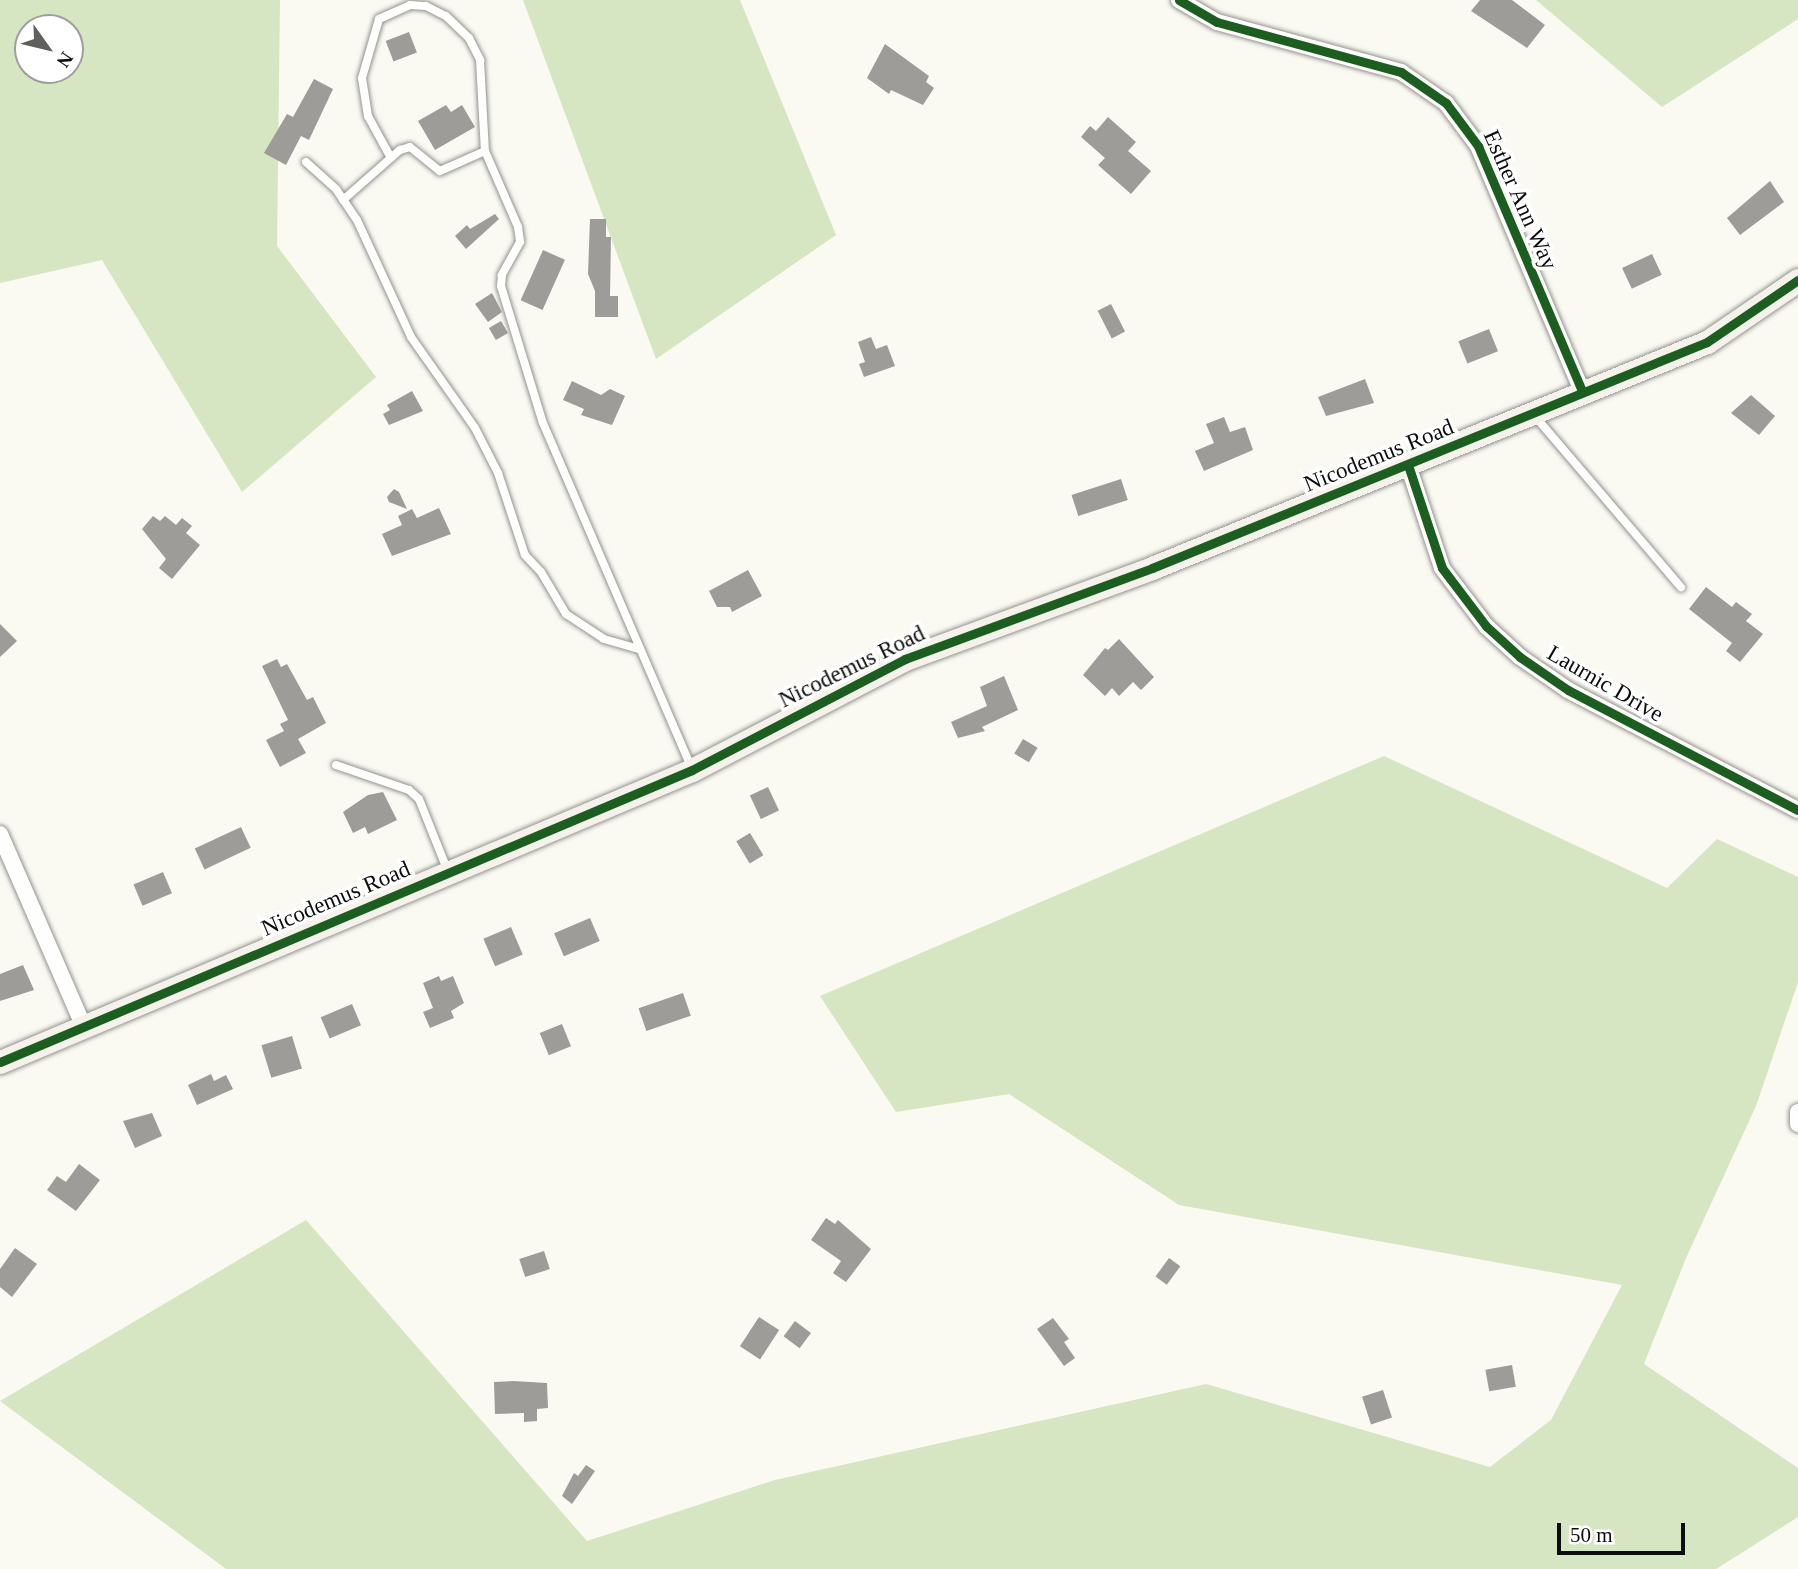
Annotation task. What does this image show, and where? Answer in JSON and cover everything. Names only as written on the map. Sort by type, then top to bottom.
[{"type":"street","name":"Esther Ann Way","points":[[1179,0],[1217,22],[1401,72],[1446,103],[1478,146],[1582,391]]},
{"type":"street","name":"Nicodemus Road","points":[[0,1062],[692,770],[905,659],[1152,568],[1707,342],[1798,280]]},
{"type":"street","name":"Laurnic Drive","points":[[1408,465],[1442,568],[1486,626],[1521,657],[1568,690],[1798,810]]},
{"type":"street","points":[[0,834],[84,1027]]},
{"type":"street","points":[[1798,1112],[1798,1124]]},
{"type":"lane","points":[[391,158],[368,117],[362,78],[379,19],[411,5],[426,6],[446,16],[469,38],[480,60],[485,151],[518,227],[520,242],[502,275],[501,286],[535,398],[692,770]]},
{"type":"lane","points":[[343,200],[391,158],[410,147],[440,171],[485,151]]},
{"type":"lane","points":[[306,162],[343,200],[411,337],[475,428],[498,473],[525,555],[541,572],[566,614],[604,639],[639,649]]},
{"type":"lane","points":[[1532,412],[1681,587]]},
{"type":"lane","points":[[336,765],[409,790],[419,799],[449,872]]},
{"type":"green space","points":[[0,0],[280,0],[277,246],[376,377],[242,492],[102,260],[0,283]]},
{"type":"green space","points":[[523,0],[740,0],[836,235],[656,359]]},
{"type":"green space","points":[[1536,0],[1798,0],[1798,19],[1662,107]]},
{"type":"green space","points":[[1384,756],[1667,888],[1717,839],[1798,877],[1798,982],[1756,1106],[1686,1258],[1644,1364],[1798,1468],[1798,1517],[1716,1569],[226,1569],[0,1401],[306,1220],[587,1541],[775,1480],[1206,1384],[1490,1467],[1551,1420],[1622,1285],[1179,1205],[1009,1094],[896,1112],[820,996]]},
{"type":"building","points":[[1480,0],[1512,0],[1545,25],[1527,48],[1471,11]]},
{"type":"building","points":[[409,32],[417,53],[394,61],[386,41]]},
{"type":"building","points":[[885,44],[929,76],[926,82],[934,88],[923,105],[891,90],[889,94],[867,78]]},
{"type":"building","points":[[314,79],[333,89],[309,140],[301,136],[286,165],[264,153],[287,114],[293,117]]},
{"type":"building","points":[[446,105],[451,112],[462,105],[475,127],[435,150],[418,121]]},
{"type":"building","points":[[1108,117],[1136,142],[1128,151],[1151,171],[1131,194],[1098,165],[1105,158],[1081,137],[1090,126],[1096,131]]},
{"type":"building","points":[[1770,181],[1784,202],[1740,235],[1727,218]]},
{"type":"building","points":[[495,214],[499,219],[466,249],[455,236],[467,225],[470,229]]},
{"type":"building","points":[[590,219],[606,219],[606,237],[611,237],[610,296],[618,296],[618,317],[595,317],[595,291],[588,274]]},
{"type":"building","points":[[543,250],[565,260],[543,310],[521,300]]},
{"type":"building","points":[[1652,254],[1662,275],[1632,289],[1622,268]]},
{"type":"building","points":[[492,293],[502,312],[488,322],[475,304]]},
{"type":"building","points":[[1111,304],[1125,332],[1112,338],[1098,311]]},
{"type":"building","points":[[501,321],[508,333],[496,340],[489,328]]},
{"type":"building","points":[[1489,329],[1498,351],[1467,364],[1458,341]]},
{"type":"building","points":[[871,337],[876,349],[887,345],[895,366],[864,377],[859,364],[865,362],[858,342]]},
{"type":"building","points":[[1365,379],[1374,403],[1326,416],[1318,397]]},
{"type":"building","points":[[572,381],[601,395],[610,389],[625,396],[612,425],[581,415],[584,409],[563,400]]},
{"type":"building","points":[[412,391],[423,411],[389,425],[383,414],[390,410],[387,405]]},
{"type":"building","points":[[1751,395],[1775,416],[1759,435],[1731,413]]},
{"type":"building","points":[[1224,417],[1230,432],[1245,427],[1253,450],[1204,471],[1195,451],[1214,443],[1206,424]]},
{"type":"building","points":[[1121,479],[1128,500],[1078,516],[1072,495]]},
{"type":"building","points":[[394,489],[399,492],[407,509],[389,502],[387,497]]},
{"type":"building","points":[[439,508],[451,534],[392,556],[382,534],[402,525],[398,516],[412,509],[417,518]]},
{"type":"building","points":[[153,516],[160,521],[165,516],[176,525],[182,518],[192,526],[186,533],[200,545],[172,579],[159,568],[166,559],[142,529]]},
{"type":"building","points":[[748,570],[762,596],[732,612],[730,607],[717,607],[709,591]]},
{"type":"building","points":[[1706,587],[1732,607],[1736,602],[1752,614],[1746,621],[1763,634],[1740,662],[1726,651],[1732,643],[1689,609]]},
{"type":"building","points":[[0,624],[17,641],[0,657]]},
{"type":"building","points":[[1119,639],[1154,677],[1141,690],[1133,682],[1119,696],[1112,688],[1105,696],[1083,675],[1105,648],[1108,650]]},
{"type":"building","points":[[277,659],[281,667],[287,664],[307,700],[313,697],[326,723],[298,739],[306,753],[280,767],[266,740],[284,731],[280,724],[288,720],[262,666]]},
{"type":"building","points":[[1004,676],[1018,710],[982,727],[985,731],[958,738],[951,722],[987,706],[980,687]]},
{"type":"building","points":[[1023,739],[1038,748],[1029,762],[1014,754]]},
{"type":"building","points":[[768,787],[779,811],[761,819],[750,795]]},
{"type":"building","points":[[383,792],[397,820],[368,834],[365,827],[353,833],[343,812],[368,795]]},
{"type":"building","points":[[241,827],[251,848],[204,869],[195,849]]},
{"type":"building","points":[[750,833],[763,855],[750,864],[736,841]]},
{"type":"building","points":[[163,872],[172,893],[143,906],[134,885]]},
{"type":"building","points":[[590,918],[600,941],[564,956],[554,933]]},
{"type":"building","points":[[511,927],[523,955],[495,966],[483,939]]},
{"type":"building","points":[[23,965],[34,990],[0,1001],[0,974]]},
{"type":"building","points":[[439,976],[441,981],[453,976],[464,1003],[451,1011],[454,1018],[430,1028],[423,1012],[433,1008],[423,983]]},
{"type":"building","points":[[683,993],[691,1016],[646,1031],[639,1008]]},
{"type":"building","points":[[352,1004],[361,1025],[330,1038],[321,1017]]},
{"type":"building","points":[[562,1024],[571,1046],[549,1055],[540,1033]]},
{"type":"building","points":[[292,1036],[302,1069],[271,1078],[261,1045]]},
{"type":"building","points":[[211,1074],[214,1081],[226,1075],[233,1089],[197,1105],[188,1085]]},
{"type":"building","points":[[152,1113],[162,1136],[135,1148],[123,1121]]},
{"type":"building","points":[[79,1164],[100,1180],[76,1211],[47,1190],[57,1176],[66,1182]]},
{"type":"building","points":[[826,1218],[835,1224],[838,1220],[871,1249],[846,1282],[833,1273],[841,1261],[811,1240]]},
{"type":"building","points":[[15,1248],[37,1264],[12,1297],[0,1287],[0,1269]]},
{"type":"building","points":[[544,1251],[550,1269],[525,1277],[519,1259]]},
{"type":"building","points":[[1169,1258],[1180,1266],[1167,1285],[1155,1277]]},
{"type":"building","points":[[759,1317],[779,1330],[760,1359],[740,1346]]},
{"type":"building","points":[[1053,1318],[1069,1339],[1064,1342],[1075,1358],[1064,1366],[1037,1329]]},
{"type":"building","points":[[795,1321],[811,1333],[800,1348],[784,1336]]},
{"type":"building","points":[[1512,1365],[1516,1387],[1489,1391],[1485,1370]]},
{"type":"building","points":[[494,1382],[547,1383],[548,1408],[537,1409],[537,1421],[524,1422],[524,1413],[495,1414]]},
{"type":"building","points":[[1383,1390],[1392,1418],[1371,1424],[1362,1397]]},
{"type":"building","points":[[586,1465],[595,1471],[572,1504],[562,1496],[574,1473],[578,1476]]},
{"type":"cycle path","points":[[1179,0],[1217,22],[1401,72],[1446,103],[1478,146],[1582,391]]},
{"type":"cycle path","points":[[0,1062],[692,770],[905,659],[1152,568],[1707,342],[1798,280]]},
{"type":"cycle path","points":[[1408,465],[1442,568],[1486,626],[1520,657],[1568,690],[1798,810]]}]
